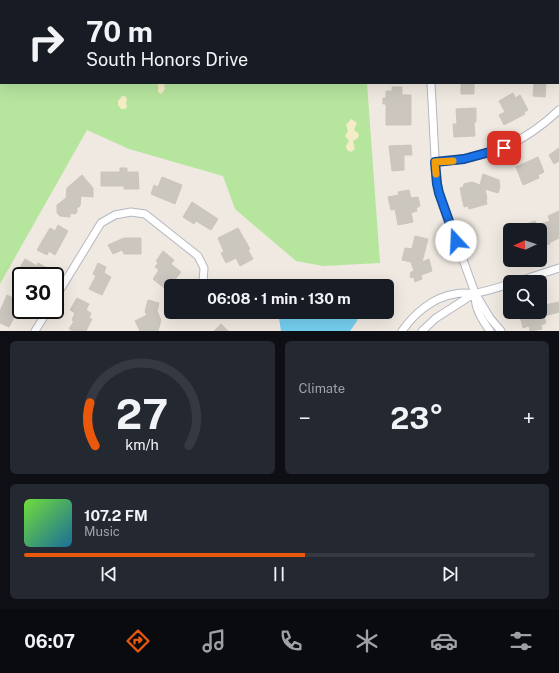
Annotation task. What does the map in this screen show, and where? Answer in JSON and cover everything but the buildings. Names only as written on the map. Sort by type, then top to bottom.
[{"type":"street","points":[[431,84],[435,162],[439,193],[476,293],[490,318],[501,331]]},
{"type":"street","points":[[435,162],[464,159],[504,148],[529,135],[559,110]]},
{"type":"street","points":[[64,283],[101,223],[115,215],[131,212],[145,214],[198,256],[204,268],[203,279]]},
{"type":"street","points":[[538,275],[559,268]]},
{"type":"street","points":[[402,331],[415,316],[433,302],[452,294],[476,293],[503,286]]},
{"type":"street","points":[[422,331],[436,318],[476,293]]},
{"type":"street","points":[[476,293],[475,302],[479,313],[483,322],[490,331]]},
{"type":"street","points":[[35,331],[42,319]]},
{"type":"green space","points":[[0,84],[367,84],[380,263],[323,266],[296,261],[235,209],[223,176],[129,149],[87,130],[0,284]]},
{"type":"sand","points":[[157,84],[164,84],[165,89],[161,94],[158,92]]},
{"type":"sand","points":[[122,96],[125,96],[127,99],[127,107],[125,109],[121,109],[118,105],[118,101]]},
{"type":"sand","points":[[351,119],[357,123],[354,130],[359,135],[358,138],[353,141],[355,149],[351,152],[347,150],[346,146],[349,141],[345,136],[348,131],[346,125]]},
{"type":"water","points":[[279,319],[358,319],[350,331],[281,331]]},
{"type":"slow traffic","points":[[436,174],[435,162],[453,161]]},
{"type":"route","points":[[456,241],[439,193],[435,162],[477,157],[504,148]]}]
